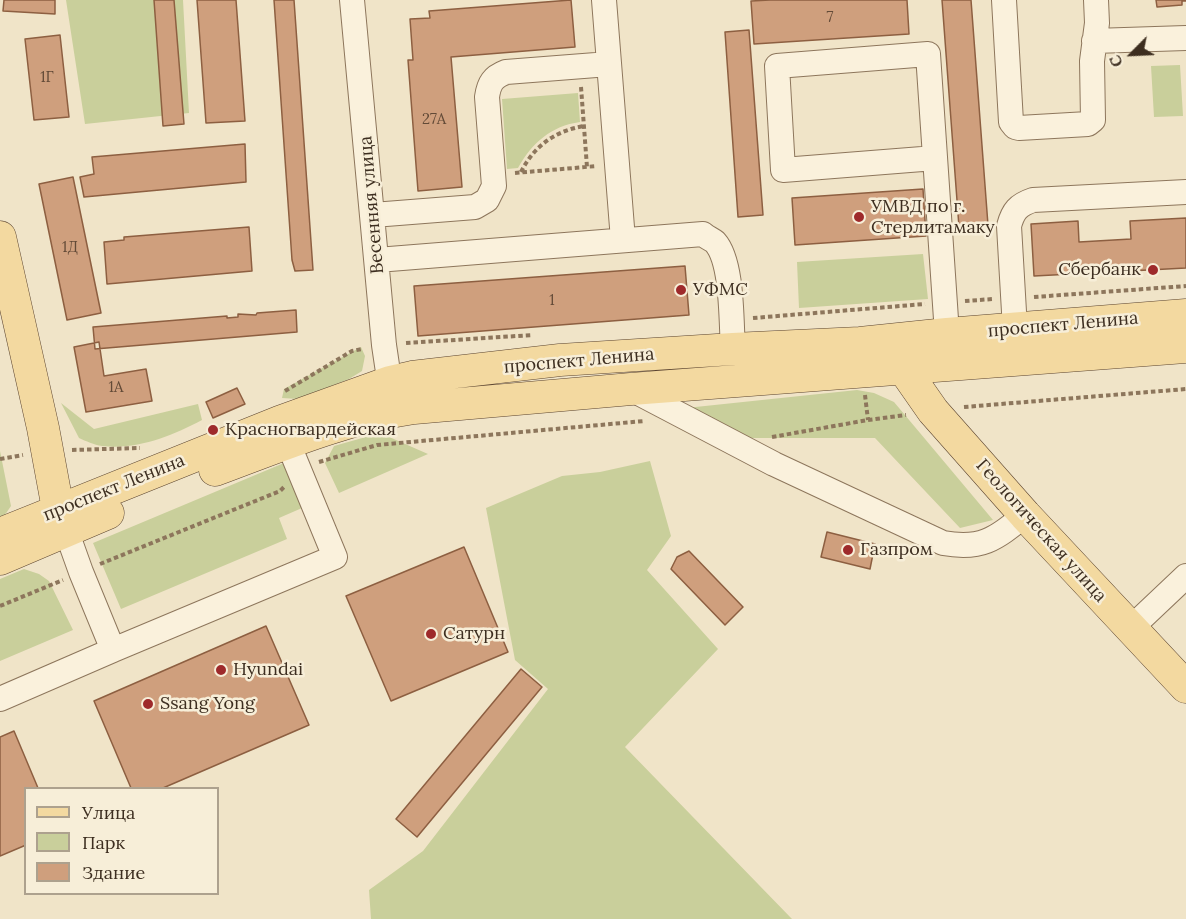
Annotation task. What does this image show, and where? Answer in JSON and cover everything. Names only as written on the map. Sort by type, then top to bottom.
[{"type":"main road","points":[[0,237],[62,520]]},
{"type":"main road","name":"проспект Ленина","points":[[392,397],[412,377],[560,360],[732,334],[860,344],[947,334],[1186,315]]},
{"type":"main road","name":"проспект Ленина","points":[[0,559],[128,481],[392,397],[631,389],[1186,347]]},
{"type":"main road","name":"Геологическая улица","points":[[903,368],[933,411],[1024,515],[1186,687]]},
{"type":"main road","name":"проспект Ленина","points":[[0,534],[62,520],[283,432]]},
{"type":"main road","points":[[47,444],[70,471],[82,480],[98,484],[128,481]]},
{"type":"main road","points":[[0,528],[20,515],[31,502],[47,444]]},
{"type":"street","name":"Весенняя улица","points":[[352,0],[384,345],[392,397]]},
{"type":"street","points":[[604,0],[623,240]]},
{"type":"street","points":[[1004,0],[1011,122],[1017,128],[1092,122],[1095,117],[1092,65],[1097,23],[1096,0]]},
{"type":"street","points":[[1094,41],[1186,38]]},
{"type":"street","points":[[935,158],[783,170],[777,66],[928,54],[947,334]]},
{"type":"street","points":[[373,215],[475,207],[483,204],[491,195],[494,186],[487,97],[493,79],[506,72],[609,64]]},
{"type":"street","points":[[1015,329],[1009,226],[1012,215],[1023,204],[1033,200],[1186,192]]},
{"type":"street","points":[[377,260],[703,234],[714,242],[728,269],[732,334]]},
{"type":"street","points":[[631,389],[774,464],[943,543],[962,546],[981,544],[1000,535],[1024,515]]},
{"type":"street","points":[[0,699],[335,557],[283,432]]},
{"type":"street","points":[[62,520],[113,650]]},
{"type":"street","points":[[1131,628],[1186,576]]},
{"type":"path","points":[[579,66],[587,167]]},
{"type":"path","points":[[521,172],[532,155],[546,141],[564,131],[584,126]]},
{"type":"path","points":[[493,175],[617,165]]},
{"type":"path","points":[[732,334],[945,303],[1186,286]]},
{"type":"path","points":[[284,391],[351,351],[384,345],[535,335]]},
{"type":"path","points":[[864,389],[868,420]]},
{"type":"path","points":[[0,606],[280,490],[312,465],[377,445],[686,417]]},
{"type":"path","points":[[0,459],[47,444],[144,447]]},
{"type":"green space","points":[[66,0],[183,0],[189,113],[85,124]]},
{"type":"green space","points":[[1180,65],[1183,116],[1154,117],[1151,66]]},
{"type":"green space","points":[[578,93],[580,122],[560,127],[543,137],[518,168],[507,169],[502,99]]},
{"type":"green space","points":[[923,254],[928,299],[799,308],[797,262]]},
{"type":"green space","points":[[361,347],[365,356],[362,371],[349,379],[298,399],[282,398],[284,389]]},
{"type":"green space","points":[[857,390],[874,393],[894,402],[993,520],[960,528],[875,438],[741,438],[686,408]]},
{"type":"green space","points":[[61,403],[94,429],[198,404],[202,420],[141,444],[102,446],[79,438]]},
{"type":"green space","points":[[380,433],[428,454],[339,493],[325,463],[334,446]]},
{"type":"green space","points":[[0,451],[11,506],[0,522]]},
{"type":"green space","points":[[650,461],[671,536],[647,570],[718,649],[625,747],[792,919],[371,919],[369,890],[423,851],[548,689],[515,660],[486,508],[562,476],[600,472]]},
{"type":"green space","points":[[284,463],[302,508],[279,518],[287,539],[121,609],[93,543]]},
{"type":"green space","points":[[24,569],[39,574],[49,581],[73,630],[0,661],[0,579]]},
{"type":"building","points":[[4,0],[55,0],[55,14],[3,11]]},
{"type":"building","points":[[154,0],[174,0],[184,124],[163,126]]},
{"type":"building","points":[[197,0],[236,0],[245,121],[206,123]]},
{"type":"building","points":[[274,0],[294,0],[313,270],[295,271],[292,260]]},
{"type":"building","points":[[571,0],[575,47],[451,57],[462,187],[418,191],[408,60],[413,60],[410,19],[430,18],[429,11]]},
{"type":"building","points":[[907,0],[909,34],[754,44],[751,1]]},
{"type":"building","points":[[942,0],[971,0],[988,225],[959,227]]},
{"type":"building","points":[[1156,0],[1186,1],[1182,1],[1182,5],[1157,7]]},
{"type":"building","points":[[749,30],[763,215],[738,217],[725,32]]},
{"type":"building","points":[[60,35],[69,117],[34,120],[25,39]]},
{"type":"building","points":[[245,144],[246,182],[84,197],[80,177],[94,174],[92,157]]},
{"type":"building","points":[[73,177],[101,313],[67,320],[39,184]]},
{"type":"building","name":"УМВД по г. Стерлитамаку","points":[[923,189],[926,236],[795,245],[792,198]]},
{"type":"building","points":[[1186,218],[1186,268],[1034,276],[1031,224],[1078,221],[1079,242],[1131,239],[1130,221]]},
{"type":"building","points":[[249,227],[252,271],[107,284],[104,242],[124,240],[124,237]]},
{"type":"building","points":[[685,266],[689,315],[418,336],[414,286]]},
{"type":"building","points":[[296,310],[297,332],[95,349],[93,327],[227,316],[227,318],[238,317],[238,314],[256,315],[257,313]]},
{"type":"building","points":[[99,342],[104,376],[146,369],[152,401],[86,412],[74,347]]},
{"type":"building","points":[[237,388],[245,404],[213,418],[206,402]]},
{"type":"building","points":[[827,532],[875,544],[870,569],[821,557]]},
{"type":"building","name":"Сатурн","points":[[464,547],[508,652],[391,701],[346,596]]},
{"type":"building","points":[[689,551],[743,607],[725,625],[671,569],[677,557]]},
{"type":"building","points":[[266,626],[309,725],[165,787],[131,787],[94,701]]},
{"type":"building","points":[[521,669],[542,687],[417,837],[396,819]]},
{"type":"building","points":[[14,731],[38,787],[24,787],[24,846],[0,856],[0,737]]},
{"type":"place","name":"УМВД по г. Стерлитамаку","points":[[859,217]]},
{"type":"place","name":"Сбербанк","points":[[1153,270]]},
{"type":"place","name":"УФМС","points":[[681,290]]},
{"type":"place","name":"Красногвардейская","points":[[213,430]]},
{"type":"place","name":"Газпром","points":[[848,550]]},
{"type":"place","name":"Сатурн","points":[[431,634]]},
{"type":"place","name":"Hyundai","points":[[221,670]]},
{"type":"place","name":"Ssang Yong","points":[[148,704]]}]
